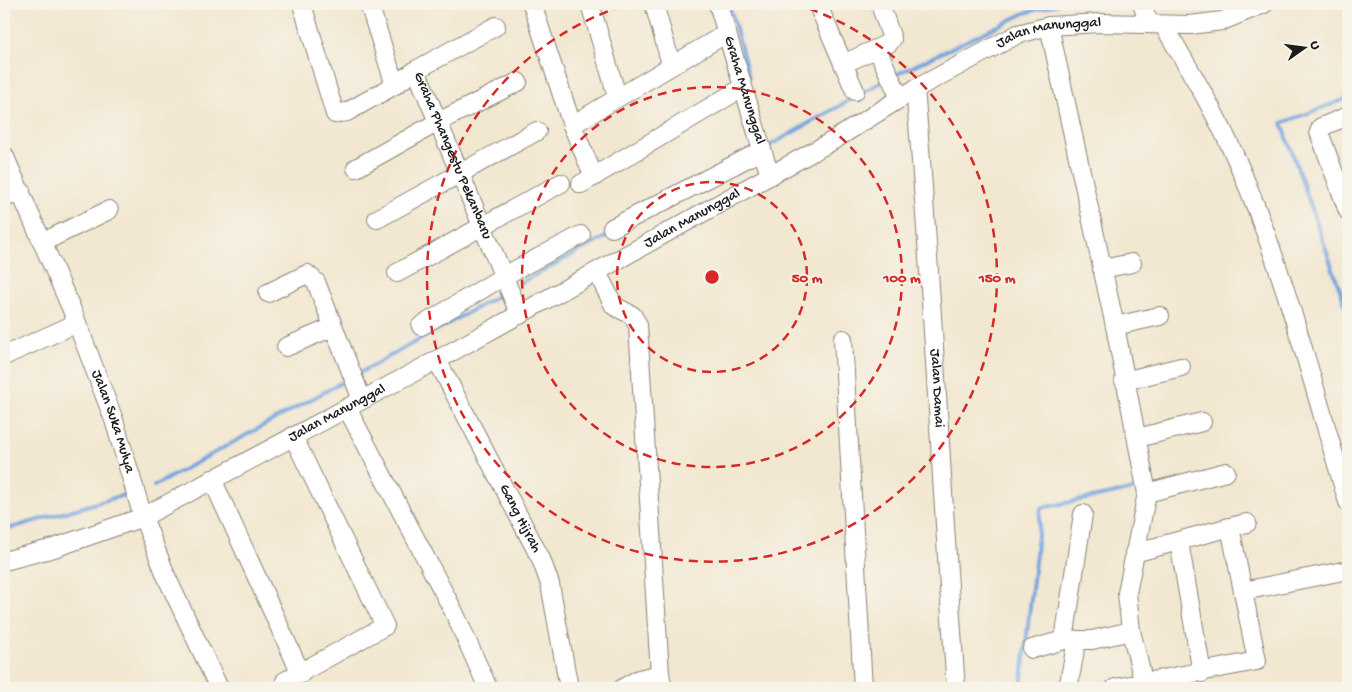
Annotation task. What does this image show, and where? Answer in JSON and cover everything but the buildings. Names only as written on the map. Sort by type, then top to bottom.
[{"type":"street","points":[[302,4],[335,114],[347,112],[395,85]]},
{"type":"street","name":"Graha Phangestu Pekanbaru","points":[[369,4],[395,85],[416,70],[520,315]]},
{"type":"street","points":[[532,4],[572,124],[587,180],[742,88]]},
{"type":"street","points":[[590,4],[617,96]]},
{"type":"street","points":[[654,4],[671,64]]},
{"type":"street","name":"Graha Manunggal","points":[[718,4],[769,175]]},
{"type":"street","points":[[844,64],[877,49],[892,39],[892,33],[880,4]]},
{"type":"street","points":[[1142,4],[1208,100],[1238,163],[1280,277],[1348,502]]},
{"type":"street","name":"Jalan Manunggal","points":[[4,561],[54,548],[142,513],[212,479],[598,272],[834,140],[899,96],[1018,34],[1049,26],[1222,21],[1264,4]]},
{"type":"street","points":[[820,10],[855,91]]},
{"type":"street","points":[[416,70],[496,26]]},
{"type":"street","points":[[1049,26],[1115,326],[1124,381],[1147,493],[1127,593],[1131,631],[1144,686]]},
{"type":"street","points":[[572,124],[671,64],[727,33]]},
{"type":"street","points":[[877,49],[899,96]]},
{"type":"street","points":[[356,168],[438,122],[518,82]]},
{"type":"street","name":"Jalan Damai","points":[[915,88],[930,262],[947,572],[956,688]]},
{"type":"street","points":[[1348,116],[1319,130],[1348,211]]},
{"type":"street","points":[[377,219],[537,130]]},
{"type":"street","points":[[612,228],[761,151]]},
{"type":"street","name":"Jalan Suka Mulya","points":[[4,155],[77,323],[114,420],[142,513],[167,578],[213,685]]},
{"type":"street","points":[[397,273],[561,183]]},
{"type":"street","points":[[4,198],[21,191]]},
{"type":"street","points":[[43,242],[109,210]]},
{"type":"street","points":[[421,326],[581,234]]},
{"type":"street","points":[[1102,270],[1132,263]]},
{"type":"street","points":[[598,272],[614,306],[632,315],[638,325],[662,681],[639,679],[623,688]]},
{"type":"street","points":[[268,293],[307,274],[316,282],[333,327],[354,404],[454,612],[488,688]]},
{"type":"street","points":[[1115,326],[1160,316]]},
{"type":"street","points":[[4,356],[77,323]]},
{"type":"street","points":[[286,347],[333,327]]},
{"type":"street","points":[[843,339],[863,688]]},
{"type":"street","name":"Gang Hijrah","points":[[437,360],[541,559],[550,584],[568,688]]},
{"type":"street","points":[[1124,381],[1181,367]]},
{"type":"street","points":[[1137,438],[1202,422]]},
{"type":"street","points":[[212,479],[293,678],[385,626],[293,436]]},
{"type":"street","points":[[1147,493],[1226,472]]},
{"type":"street","points":[[1068,688],[1083,514]]},
{"type":"street","points":[[1134,553],[1247,523]]},
{"type":"street","points":[[1115,688],[1144,686],[1257,661],[1230,527]]},
{"type":"street","points":[[1179,542],[1202,673]]},
{"type":"street","points":[[1243,592],[1348,570]]},
{"type":"street","points":[[1032,648],[1071,640],[1100,638],[1131,631]]},
{"type":"waterway","points":[[729,4],[749,77]]},
{"type":"waterway","points":[[895,75],[1025,13],[1058,4]]},
{"type":"waterway","points":[[769,146],[887,79]]},
{"type":"waterway","points":[[1348,98],[1282,123],[1348,313]]},
{"type":"waterway","points":[[520,283],[611,234]]},
{"type":"waterway","points":[[356,375],[503,293]]},
{"type":"waterway","points":[[154,486],[348,379]]},
{"type":"waterway","points":[[1021,688],[1041,508],[1136,489]]},
{"type":"waterway","points":[[4,530],[131,493]]}]
